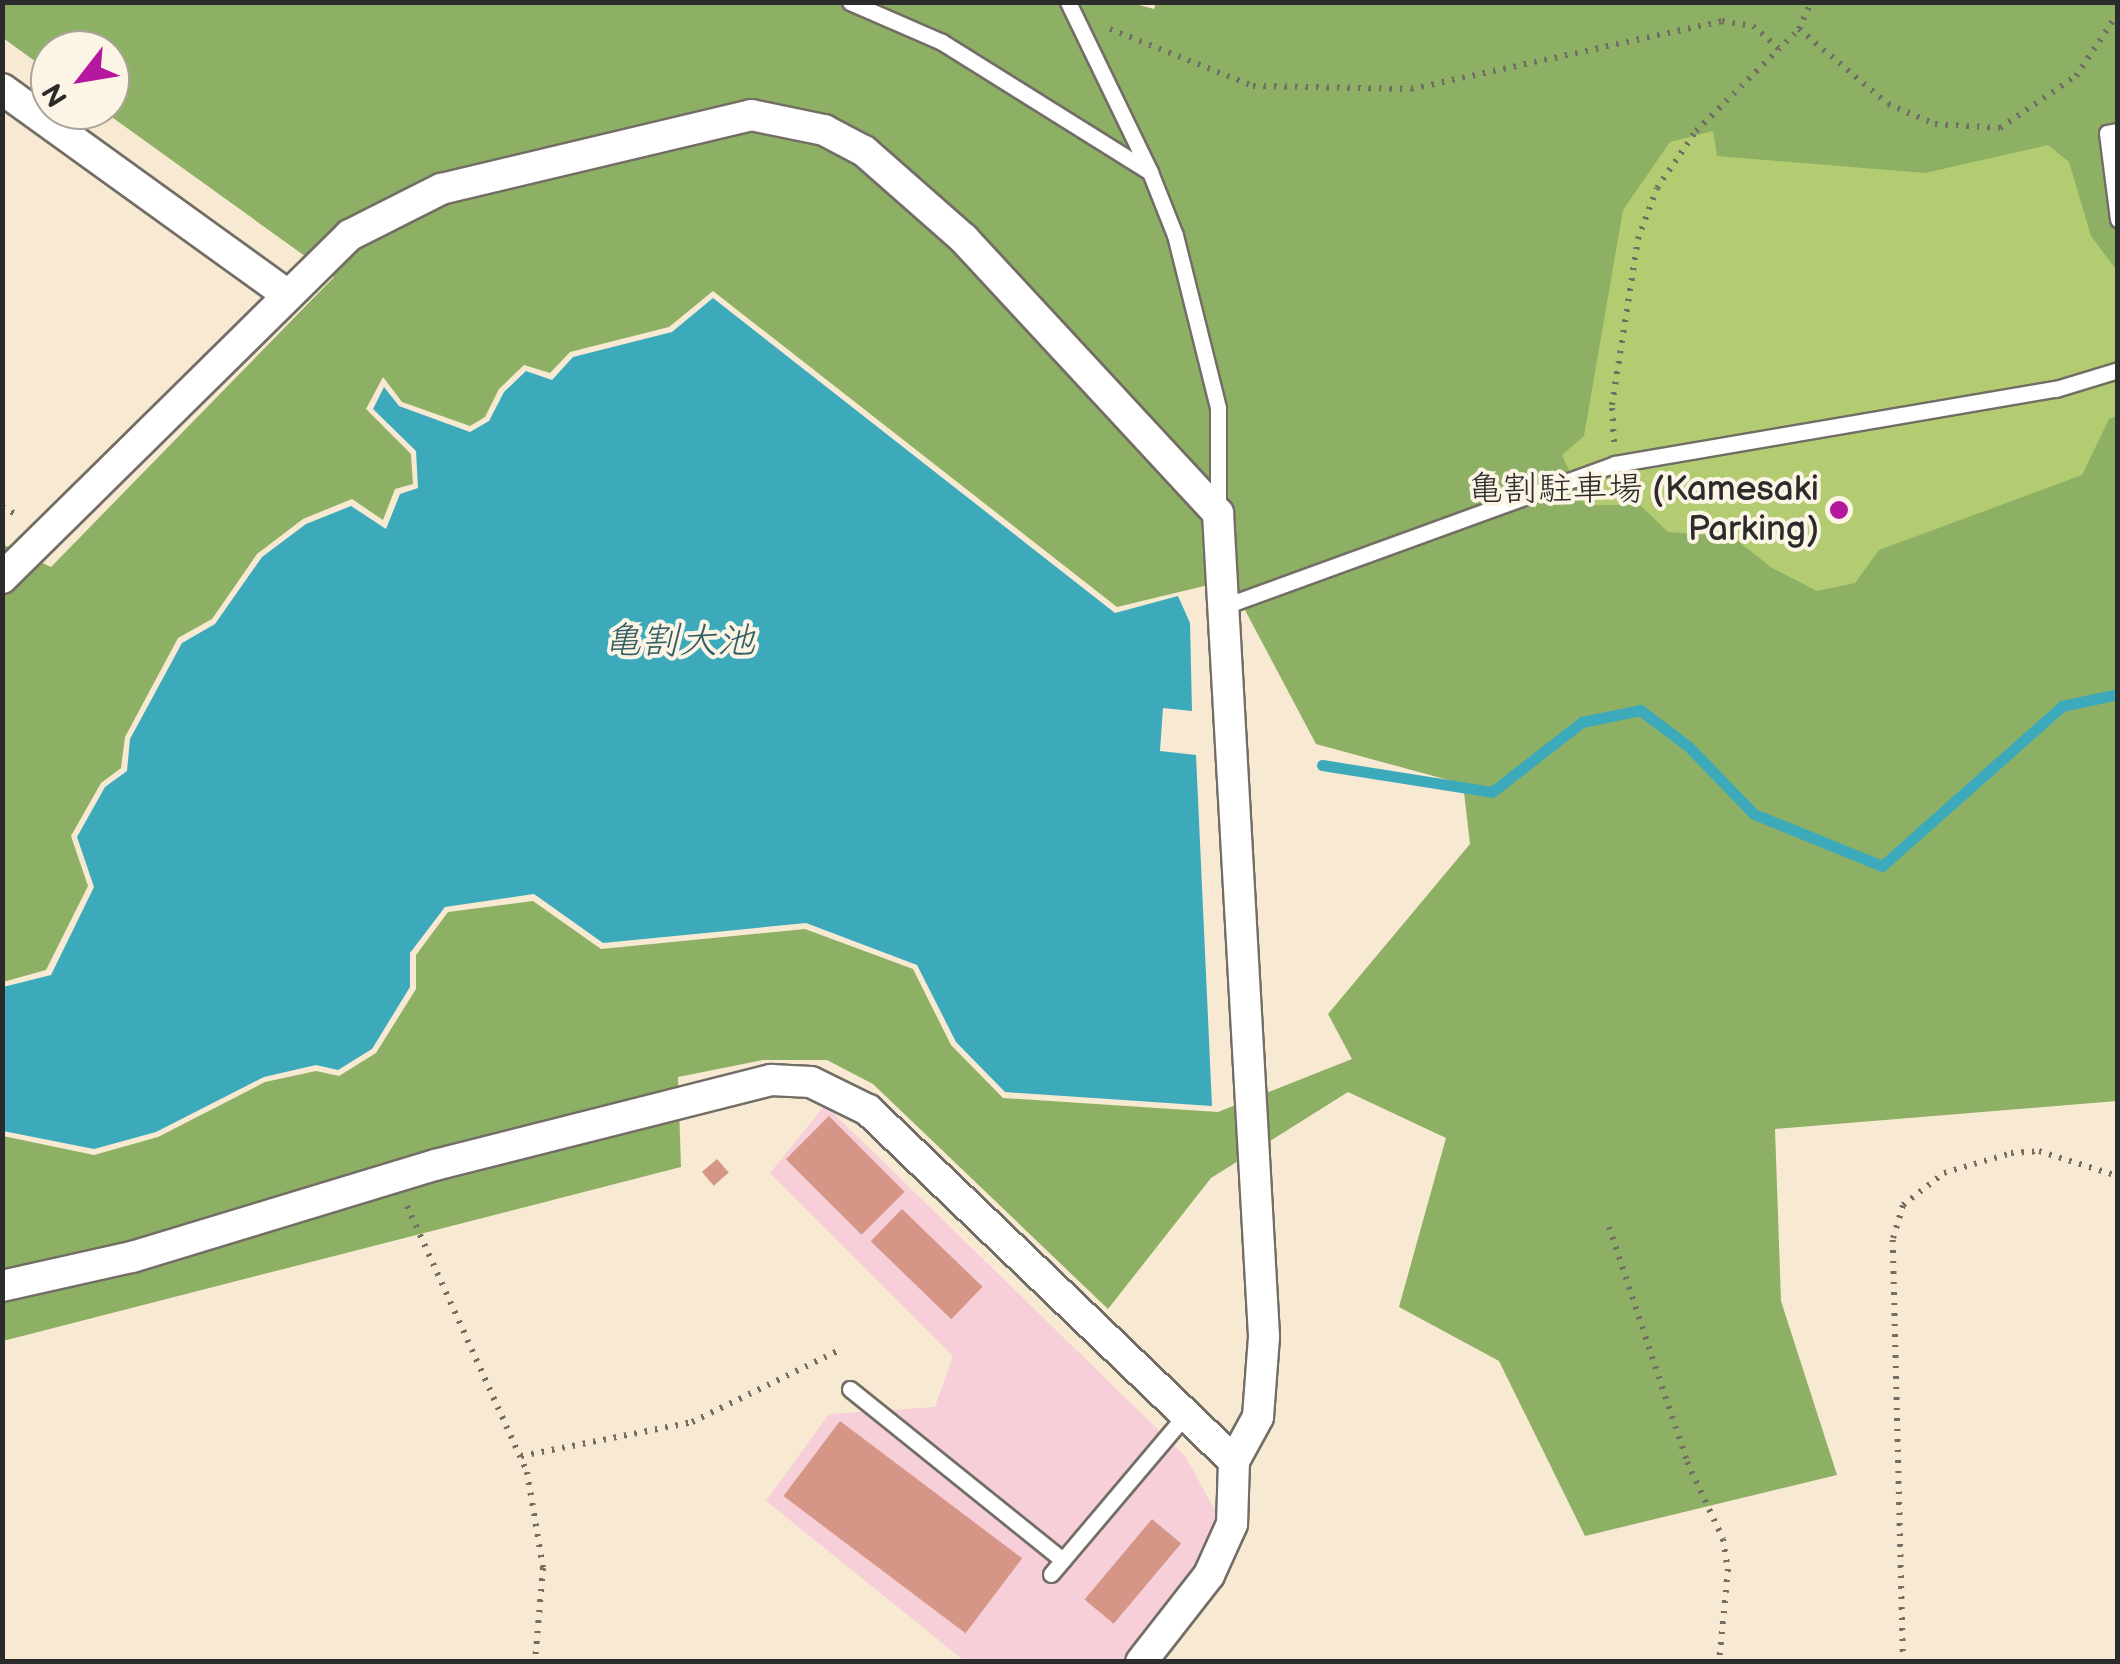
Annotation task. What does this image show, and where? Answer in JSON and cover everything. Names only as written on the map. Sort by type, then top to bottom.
[{"type":"street","points":[[2,89],[288,295]]},
{"type":"street","points":[[2,578],[350,235],[440,190],[751,115],[824,130],[888,168],[964,238],[1218,513],[1264,1337],[1258,1417],[1234,1460],[1232,1524],[1209,1575],[1141,1662]]},
{"type":"street","points":[[2,1286],[132,1257],[176,1238],[771,1080],[811,1082],[844,1092],[868,1110],[1234,1460]]},
{"type":"lane","points":[[850,2],[942,42],[1150,172]]},
{"type":"lane","points":[[1068,2],[1150,172],[1175,235],[1218,408],[1218,513]]},
{"type":"lane","points":[[2118,131],[2107,133],[2118,219]]},
{"type":"lane","points":[[1225,606],[1615,464],[2056,389],[2118,370]]},
{"type":"lane","points":[[850,1389],[1063,1560]]},
{"type":"lane","points":[[1051,1574],[1186,1414]]},
{"type":"path","points":[[1615,464],[1615,386],[1638,239],[1656,188],[1696,131],[1799,29],[1811,2]]},
{"type":"path","points":[[1799,29],[1888,104],[1936,124],[2000,128],[2076,76],[2118,13]]},
{"type":"path","points":[[1084,31],[1116,28],[1253,86],[1412,88],[1722,21],[1753,26],[1781,50]]},
{"type":"path","points":[[1903,1662],[1893,1238],[1904,1205],[1944,1173],[2012,1153],[2039,1150],[2118,1176]]},
{"type":"path","points":[[388,1181],[409,1210],[521,1456],[543,1568],[535,1662]]},
{"type":"path","points":[[1608,1227],[1688,1462],[1724,1539],[1728,1569],[1719,1662]]},
{"type":"path","points":[[521,1456],[692,1422],[842,1349]]},
{"type":"shaded area","points":[[825,1105],[1185,1456],[1221,1521],[1196,1570],[1122,1661],[966,1662],[766,1501],[829,1414],[935,1407],[953,1356],[770,1173]]},
{"type":"green space","points":[[1128,2],[1154,9],[1156,2],[2117,3],[2117,271],[2091,236],[2069,162],[2048,145],[1925,173],[1717,156],[1713,131],[1670,142],[1623,210],[1584,436],[1562,455],[1585,505],[1640,505],[1668,532],[1733,537],[1772,568],[1817,591],[1855,583],[1879,550],[2082,475],[2109,419],[2117,416],[2117,1101],[1775,1129],[1781,1301],[1837,1475],[1585,1536],[1499,1361],[1399,1307],[1446,1138],[1348,1092],[1211,1178],[1108,1309],[873,1084],[827,1060],[763,1060],[678,1077],[681,1167],[3,1341],[3,1136],[94,1155],[158,1137],[265,1082],[316,1071],[339,1076],[376,1053],[416,989],[416,955],[448,912],[533,901],[601,949],[805,929],[913,969],[951,1045],[1003,1098],[1218,1112],[1352,1059],[1328,1014],[1470,844],[1463,784],[1316,744],[1229,580],[1117,607],[713,291],[669,327],[570,352],[550,373],[524,365],[499,389],[485,417],[470,426],[402,402],[383,377],[366,409],[411,454],[413,484],[395,489],[383,520],[352,499],[303,519],[257,554],[212,619],[178,638],[125,737],[121,768],[101,783],[71,836],[88,886],[46,970],[3,982],[2,544],[51,567],[334,277],[130,130],[130,30],[30,30],[30,58],[3,38],[3,3]]},
{"type":"green space","points":[[1533,2],[2117,3],[2117,543],[1524,683]]},
{"type":"water","name":"亀割大池","points":[[713,298],[1115,613],[1178,596],[1190,623],[1192,711],[1163,708],[1160,751],[1196,755],[1212,1106],[1005,1092],[956,1042],[917,965],[806,923],[603,943],[534,894],[445,907],[410,953],[410,987],[372,1049],[338,1070],[316,1065],[264,1077],[156,1132],[94,1149],[3,1131],[3,987],[51,975],[94,887],[77,837],[105,787],[127,771],[130,739],[182,643],[215,624],[262,557],[306,524],[351,506],[386,529],[400,494],[418,488],[416,451],[373,409],[384,387],[399,406],[470,432],[489,421],[504,392],[526,371],[552,380],[573,357],[672,332]]},
{"type":"building","points":[[829,1116],[905,1192],[862,1235],[786,1159]]},
{"type":"building","points":[[717,1159],[729,1173],[714,1186],[702,1172]]},
{"type":"building","points":[[902,1209],[983,1287],[951,1319],[871,1241]]},
{"type":"building","points":[[840,1421],[1022,1558],[966,1633],[783,1496]]},
{"type":"building","points":[[1152,1519],[1181,1543],[1114,1624],[1085,1599]]},
{"type":"waterway","points":[[1322,765],[1492,792],[1582,722],[1640,710],[1688,746],[1754,814],[1882,866],[2062,706],[2118,694]]},
{"type":"place","name":"亀割駐車場 (Kamesaki Parking)","points":[[1839,510]]}]
